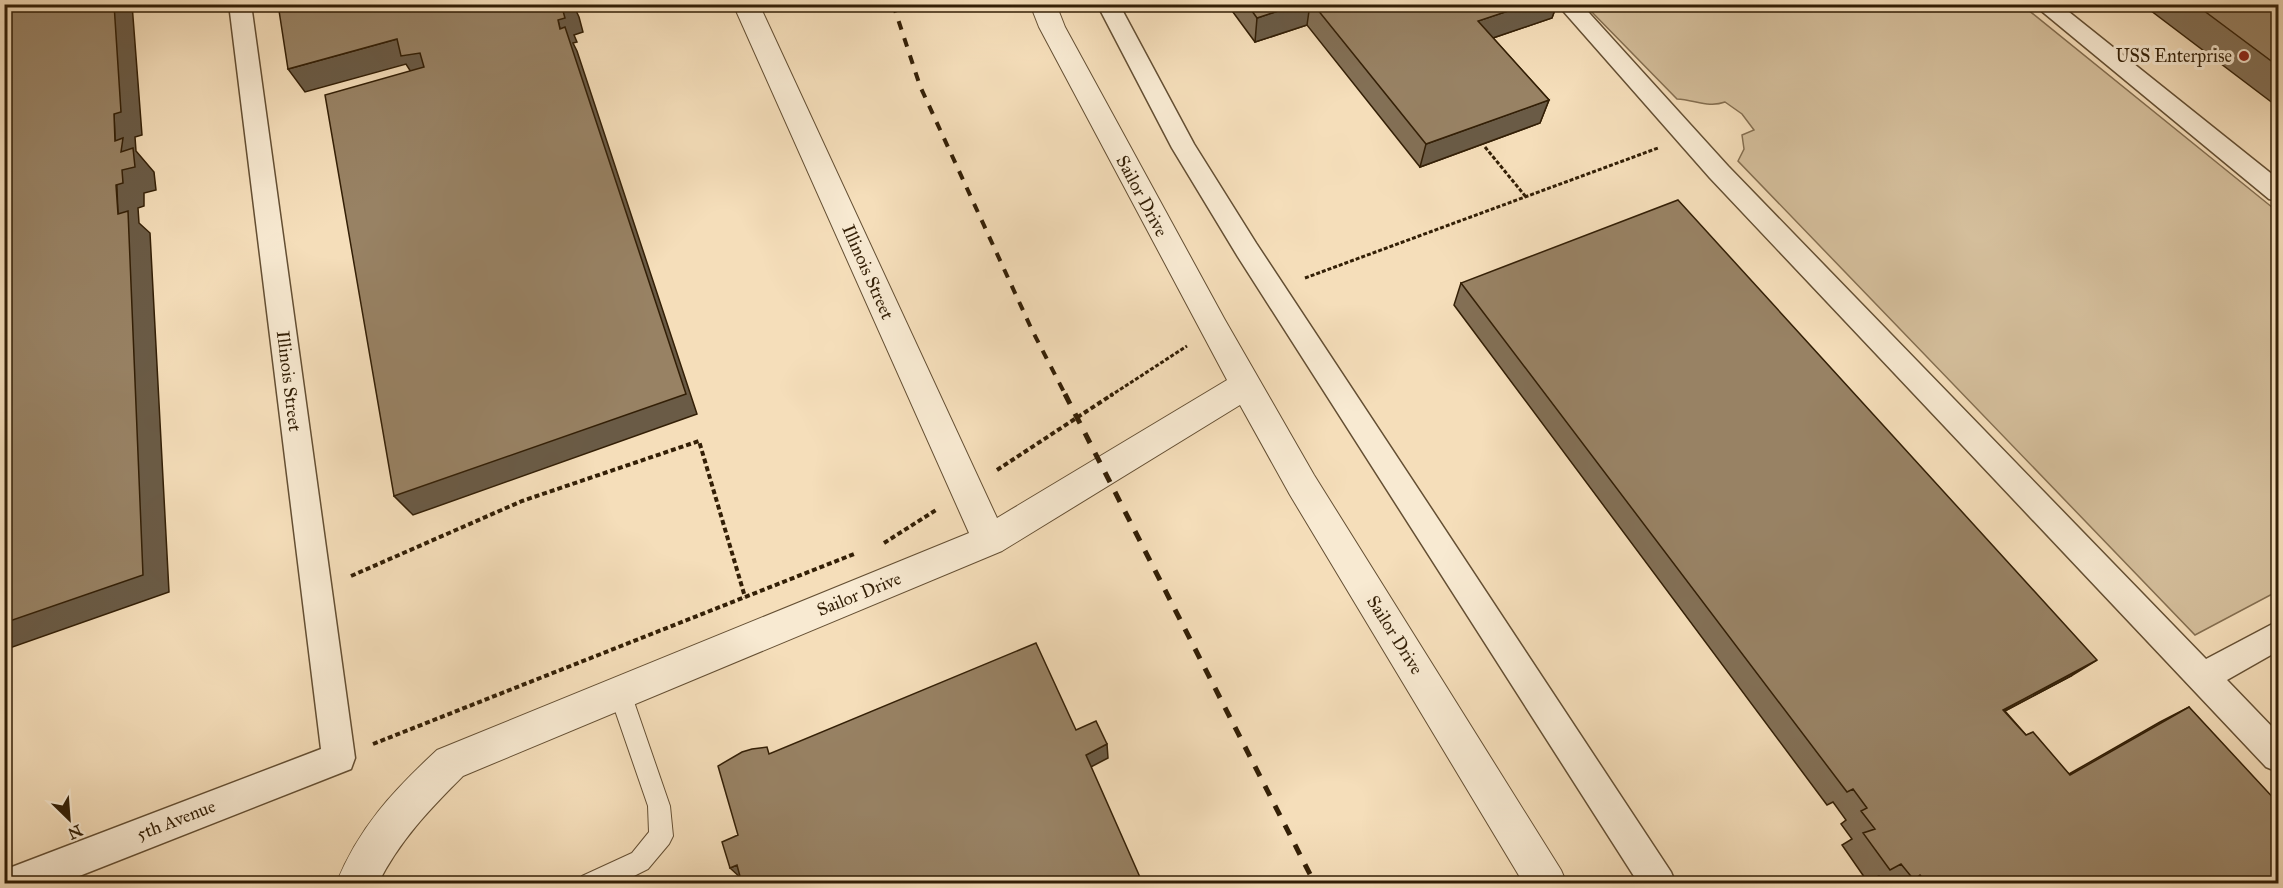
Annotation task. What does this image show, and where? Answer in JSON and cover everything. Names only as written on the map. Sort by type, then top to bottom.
[{"type":"street","name":"Illinois Street","points":[[240,4],[339,758]]},
{"type":"street","name":"Illinois Street","points":[[746,4],[990,540]]},
{"type":"street","name":"Sailor Drive","points":[[1043,4],[1052,27],[1214,329],[1302,485],[1547,884]]},
{"type":"street","points":[[1108,4],[1184,148],[1273,290],[1659,884]]},
{"type":"street","points":[[1568,4],[1688,137],[2278,756]]},
{"type":"street","points":[[2044,4],[2278,192]]},
{"type":"street","name":"Sailor Drive","points":[[356,884],[376,845],[408,804],[450,763],[990,540],[1246,385]]},
{"type":"street","points":[[2203,676],[2278,635]]},
{"type":"street","name":"5th Avenue","points":[[13,884],[339,758]]},
{"type":"lane","points":[[590,884],[640,861],[661,836],[659,806],[620,693]]},
{"type":"path","points":[[1273,290],[1688,137]]},
{"type":"path","points":[[1485,147],[1526,197]]},
{"type":"path","points":[[876,546],[886,542],[1214,329]]},
{"type":"path","points":[[317,590],[522,501],[699,441],[745,597]]},
{"type":"path","points":[[339,758],[865,550]]},
{"type":"path","points":[[5,849],[6,686]]},
{"type":"shaded area","points":[[1585,5],[2022,5],[2278,212],[2278,591],[2195,635],[1738,161],[1744,149],[1742,135],[1754,130],[1742,114],[1725,102],[1708,104],[1677,99]]},
{"type":"building","points":[[4,4],[114,4],[121,112],[114,114],[115,141],[123,138],[121,152],[133,148],[135,167],[122,170],[123,183],[116,185],[118,214],[128,211],[143,575],[4,623]]},
{"type":"building","points":[[278,4],[571,4],[572,8],[563,11],[565,18],[558,20],[560,29],[565,27],[686,394],[394,496],[325,95],[424,67],[420,53],[401,56],[397,39],[288,69]]},
{"type":"building","points":[[1247,4],[1299,4],[1257,18]]},
{"type":"building","points":[[1313,4],[1529,4],[1478,21],[1549,100],[1426,144]]},
{"type":"building","points":[[2195,4],[2278,4],[2278,66]]},
{"type":"building","points":[[1678,200],[2097,660],[2003,710],[2026,735],[2033,732],[2070,775],[2189,707],[2278,803],[2278,884],[1927,884],[1920,875],[1914,880],[1901,864],[1890,870],[1863,833],[1875,829],[1861,811],[1867,808],[1853,789],[1847,792],[1461,283]]},
{"type":"building","points":[[1036,643],[1076,730],[1096,721],[1107,744],[1086,755],[1143,884],[742,884],[737,865],[730,868],[722,842],[738,835],[718,766],[752,749],[767,747],[769,754]]},
{"type":"railway","points":[[893,4],[920,86],[1032,330],[1066,396]]},
{"type":"railway","points":[[1065,394],[1315,884]]},
{"type":"place","name":"USS Enterprise","points":[[2244,56]]}]
